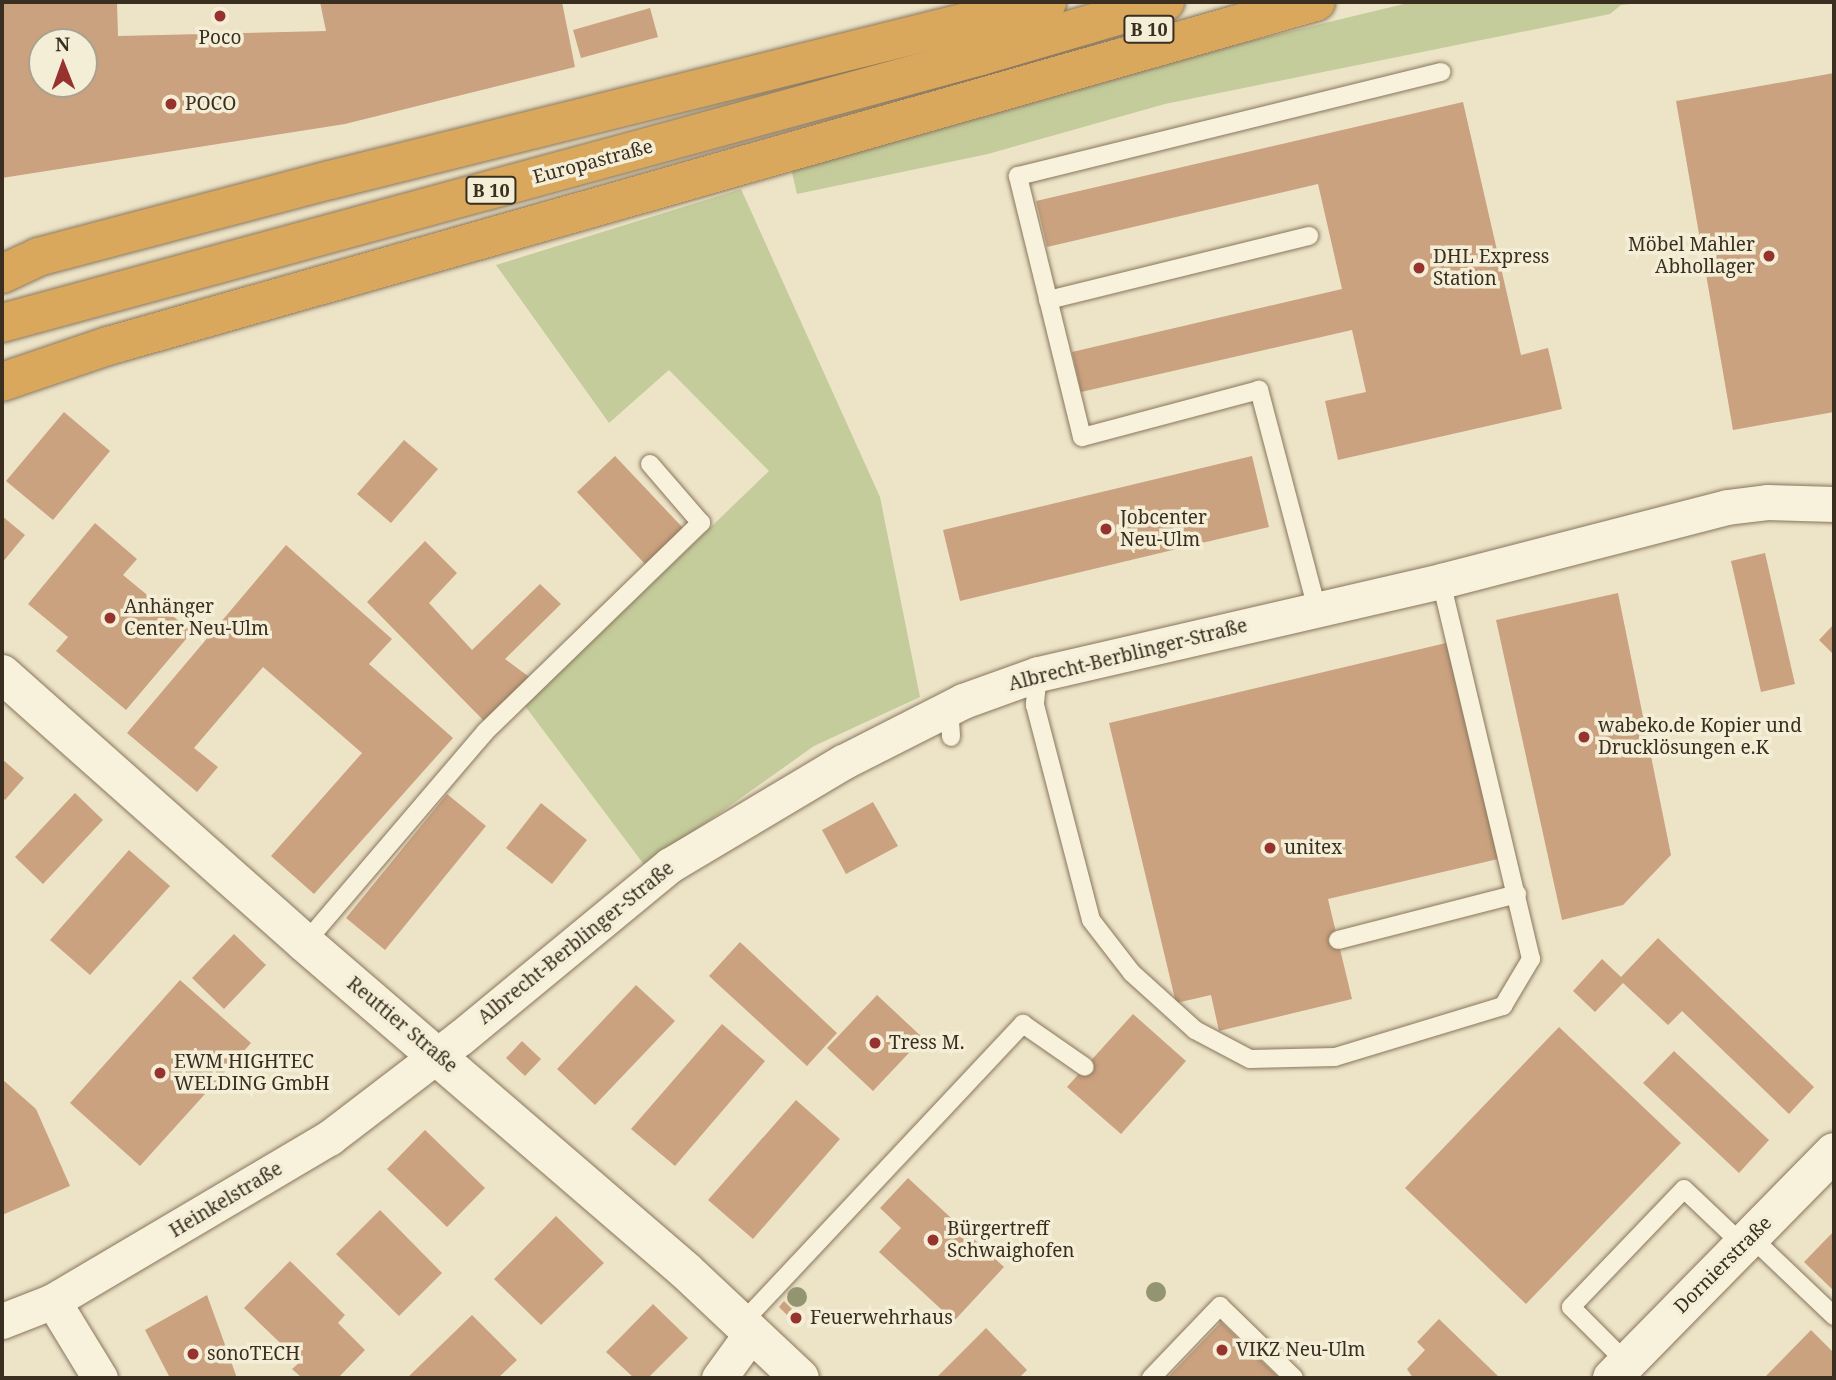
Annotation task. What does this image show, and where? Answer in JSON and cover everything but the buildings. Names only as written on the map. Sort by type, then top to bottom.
[{"type":"highway","points":[[2,274],[38,257],[1047,2]]},
{"type":"highway","name":"Europastraße","points":[[2,323],[981,56],[1165,2]]},
{"type":"highway","points":[[4,381],[121,342],[1316,2]]},
{"type":"highway","name":"Europastraße","points":[[981,56],[1316,2]]},
{"type":"main road","points":[[2,266],[38,257]]},
{"type":"main road","name":"Reuttier Straße","points":[[2,674],[800,1378]]},
{"type":"main road","name":"Dornierstraße","points":[[1620,1373],[1834,1152]]},
{"type":"street","name":"Albrecht-Berblinger-Straße","points":[[437,1056],[670,865],[844,762],[950,722],[1038,674],[1441,581],[1727,507],[1767,502],[1834,504]]},
{"type":"street","name":"Heinkelstraße","points":[[2,1321],[53,1301],[329,1138],[437,1056]]},
{"type":"street","points":[[53,1301],[100,1378]]},
{"type":"street","points":[[719,1378],[746,1329]]},
{"type":"lane","points":[[1317,610],[1259,390],[1082,438],[1018,176],[1441,72]]},
{"type":"lane","points":[[1048,300],[1309,236]]},
{"type":"lane","points":[[305,943],[485,733],[701,523],[650,464]]},
{"type":"lane","points":[[1038,674],[1035,705],[1091,919],[1132,973],[1195,1030],[1250,1059],[1335,1057],[1503,1006],[1531,959],[1441,581]]},
{"type":"lane","points":[[1338,940],[1517,894]]},
{"type":"lane","points":[[746,1329],[1023,1024],[1085,1067]]},
{"type":"lane","points":[[1620,1373],[1570,1307],[1684,1189],[1834,1316]]},
{"type":"lane","points":[[1151,1378],[1220,1306],[1294,1378]]},
{"type":"green space","points":[[1412,2],[1647,2],[1621,5],[1610,14],[1165,104],[988,154],[797,194],[790,164],[1180,58]]},
{"type":"green space","points":[[741,189],[880,497],[920,697],[814,746],[645,866],[525,706],[769,471],[669,370],[609,423],[496,265]]},
{"type":"place","name":"Poco","points":[[220,16]]},
{"type":"place","name":"POCO","points":[[171,104]]},
{"type":"place","name":"Möbel Mahler Abhollager","points":[[1769,256]]},
{"type":"place","name":"DHL Express Station","points":[[1419,268]]},
{"type":"place","name":"Jobcenter Neu-Ulm","points":[[1106,529]]},
{"type":"place","name":"Anhänger Center Neu-Ulm","points":[[110,618]]},
{"type":"place","name":"wabeko.de Kopier und Drucklösungen e.K","points":[[1584,737]]},
{"type":"place","name":"unitex","points":[[1270,848]]},
{"type":"place","name":"Tress M.","points":[[875,1043]]},
{"type":"place","name":"EWM HIGHTEC WELDING GmbH","points":[[160,1073]]},
{"type":"place","name":"Bürgertreff Schwaighofen","points":[[933,1240]]},
{"type":"place","name":"Feuerwehrhaus","points":[[796,1318]]},
{"type":"place","name":"VIKZ Neu-Ulm","points":[[1222,1350]]},
{"type":"place","name":"sonoTECH","points":[[193,1354]]}]
